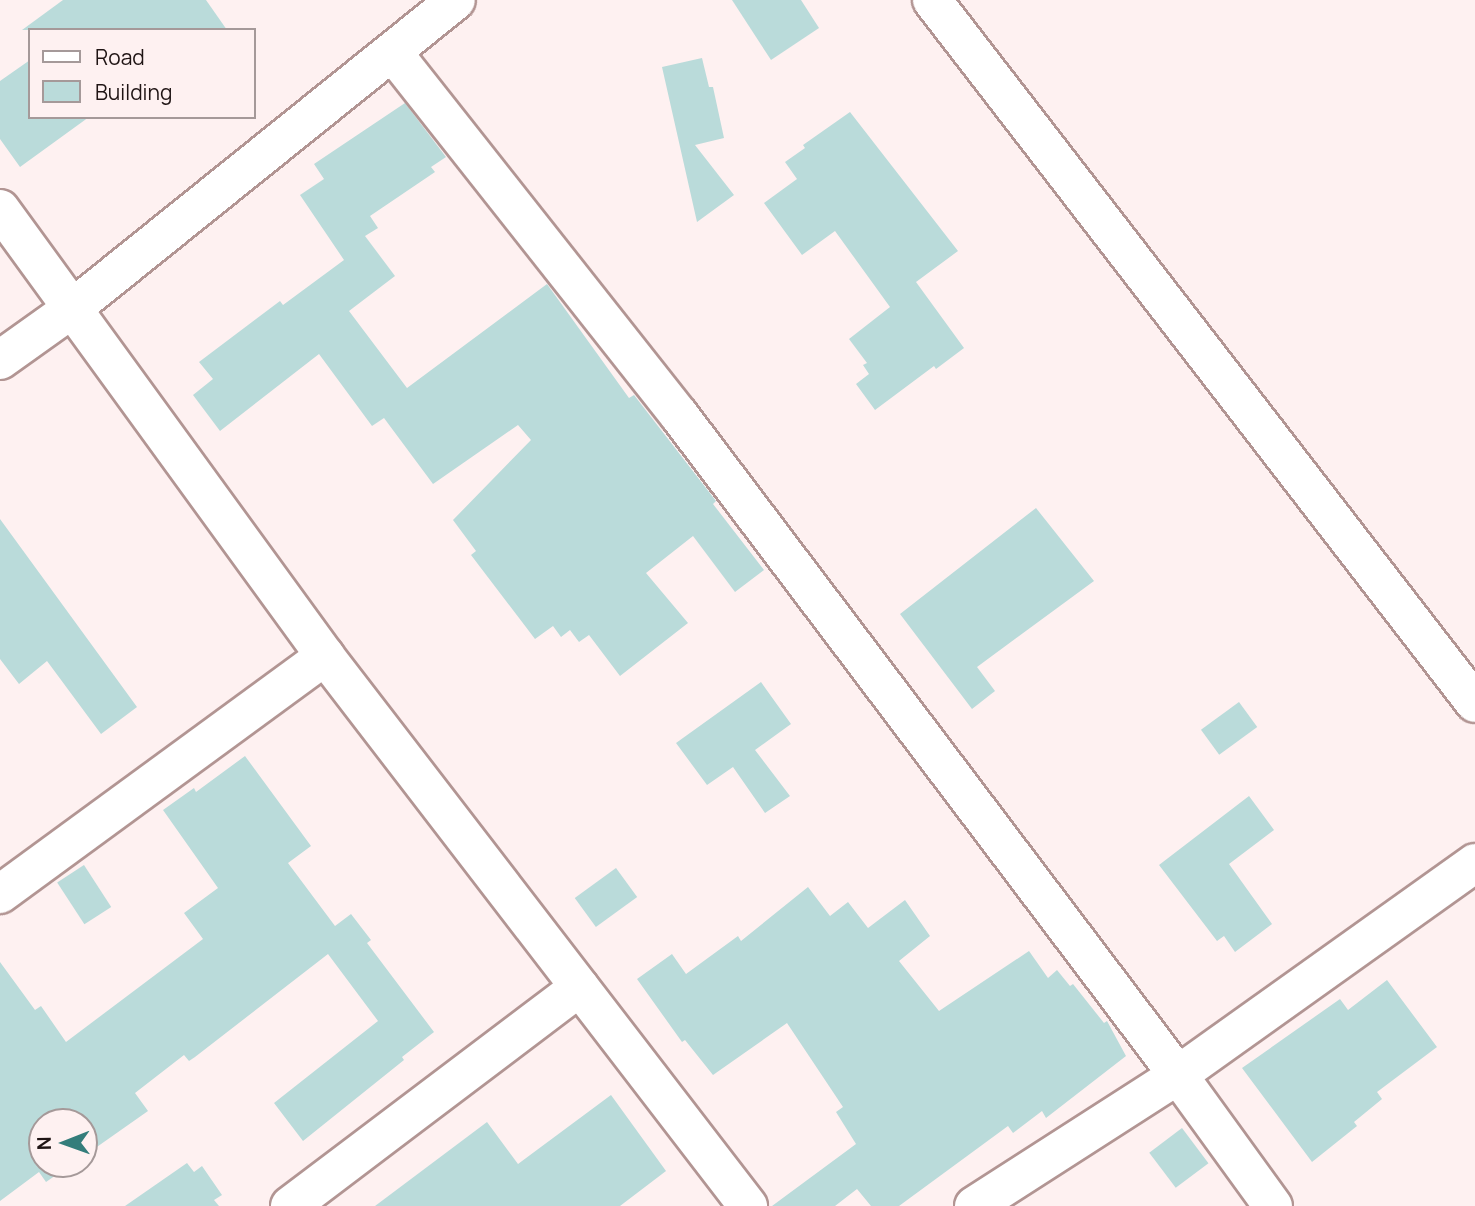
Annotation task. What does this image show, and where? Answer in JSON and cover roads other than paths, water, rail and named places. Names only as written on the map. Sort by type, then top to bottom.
[{"type":"street","points":[[0,360],[73,308],[456,0]]},
{"type":"street","points":[[932,0],[1475,703]]},
{"type":"street","points":[[393,53],[679,415],[1178,1075],[1273,1206]]},
{"type":"street","points":[[0,209],[325,656],[748,1206]]},
{"type":"street","points":[[0,894],[325,656]]},
{"type":"street","points":[[974,1206],[1178,1075],[1475,863]]},
{"type":"street","points":[[290,1206],[580,987]]}]
